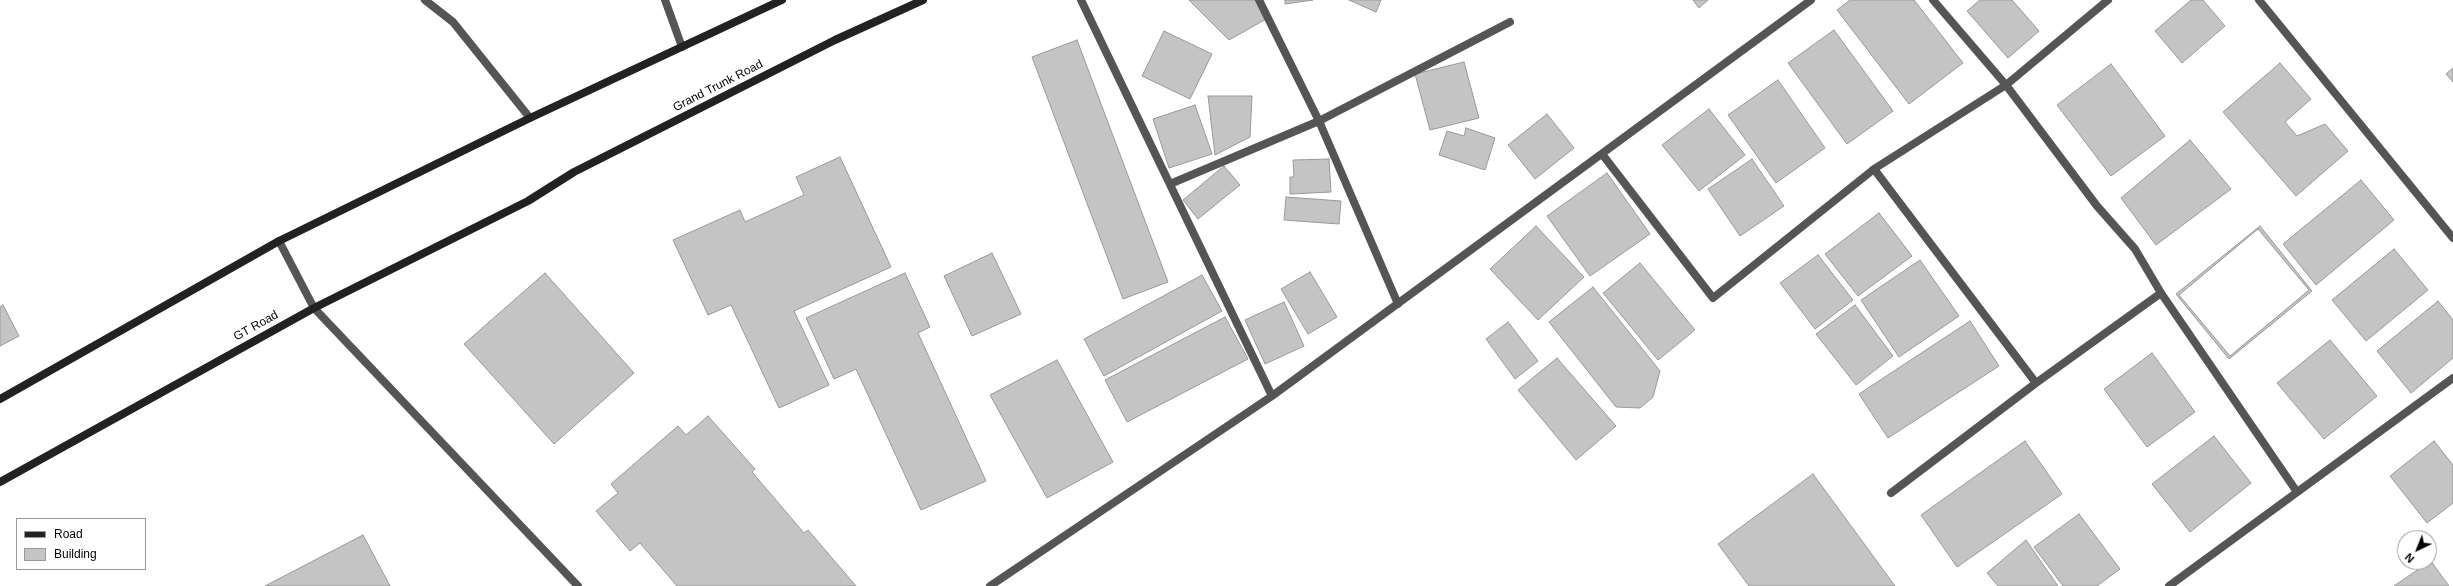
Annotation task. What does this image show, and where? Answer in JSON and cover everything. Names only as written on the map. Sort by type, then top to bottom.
[{"type":"main road","points":[[0,399],[279,241],[530,118],[782,0]]},
{"type":"main road","name":"Grand Trunk Road","points":[[528,201],[574,172],[835,40],[923,0]]},
{"type":"main road","name":"GT Road","points":[[0,482],[314,308],[528,201]]},
{"type":"street","points":[[425,0],[453,22],[530,118]]},
{"type":"street","points":[[665,0],[682,47]]},
{"type":"street","points":[[1081,0],[1272,396]]},
{"type":"street","points":[[1259,0],[1319,121],[1398,304]]},
{"type":"street","points":[[990,586],[1272,396],[1811,0]]},
{"type":"street","points":[[1933,0],[2006,85],[2098,206],[2135,250],[2161,293],[2297,492]]},
{"type":"street","points":[[1602,154],[1713,298],[1874,169],[2006,85],[2108,0]]},
{"type":"street","points":[[2259,0],[2453,238]]},
{"type":"street","points":[[1170,184],[1319,121],[1510,22]]},
{"type":"street","points":[[1874,169],[2036,383]]},
{"type":"street","points":[[279,241],[314,308],[578,586]]},
{"type":"street","points":[[1891,493],[2036,383],[2161,293]]},
{"type":"street","points":[[2169,586],[2453,378]]},
{"type":"building","points":[[1189,0],[1258,0],[1268,18],[1229,40]]},
{"type":"building","points":[[1285,0],[1313,0],[1285,4]]},
{"type":"building","points":[[1349,0],[1381,0],[1376,12]]},
{"type":"building","points":[[1693,0],[1708,0],[1699,8]]},
{"type":"building","points":[[1850,0],[1914,0],[1963,63],[1909,104],[1837,10]]},
{"type":"building","points":[[1980,0],[2012,0],[2039,31],[2008,58],[1967,11]]},
{"type":"building","points":[[2191,0],[2203,0],[2225,26],[2182,63],[2155,31]]},
{"type":"building","points":[[1834,30],[1893,111],[1847,144],[1788,63]]},
{"type":"building","points":[[1164,31],[1212,54],[1190,99],[1142,76]]},
{"type":"building","points":[[1077,40],[1168,282],[1123,299],[1032,57]]},
{"type":"building","points":[[1464,62],[1479,118],[1430,130],[1415,74]]},
{"type":"building","points":[[2280,63],[2311,99],[2285,122],[2297,136],[2325,124],[2348,151],[2296,196],[2223,112]]},
{"type":"building","points":[[2111,64],[2165,136],[2111,176],[2057,105]]},
{"type":"building","points":[[2453,68],[2453,82],[2446,74]]},
{"type":"building","points":[[1778,80],[1825,148],[1776,183],[1728,115]]},
{"type":"building","points":[[1208,96],[1252,96],[1250,137],[1215,155]]},
{"type":"building","points":[[1195,105],[1212,154],[1169,168],[1153,119]]},
{"type":"building","points":[[1709,109],[1745,155],[1699,191],[1662,145]]},
{"type":"building","points":[[1547,114],[1574,148],[1535,179],[1508,145]]},
{"type":"building","points":[[1466,128],[1495,138],[1485,170],[1439,155],[1447,131],[1464,136]]},
{"type":"building","points":[[2190,140],[2231,189],[2156,245],[2121,198]]},
{"type":"building","points":[[840,157],[891,267],[794,311],[829,385],[779,408],[731,305],[708,315],[673,240],[740,210],[745,222],[804,195],[796,177]]},
{"type":"building","points":[[1329,159],[1331,192],[1290,194],[1290,177],[1294,177],[1293,160]]},
{"type":"building","points":[[1752,159],[1784,206],[1740,236],[1708,189]]},
{"type":"building","points":[[1224,166],[1240,185],[1198,219],[1183,200]]},
{"type":"building","points":[[1607,173],[1650,234],[1590,276],[1547,216]]},
{"type":"building","points":[[2361,180],[2394,220],[2316,285],[2283,244]]},
{"type":"building","points":[[1286,197],[1341,201],[1339,224],[1284,220]]},
{"type":"building","points":[[1879,213],[1912,256],[1858,296],[1825,254]]},
{"type":"building","points":[[1536,226],[1584,277],[1538,320],[1490,269]]},
{"type":"building","points":[[2260,226],[2312,291],[2229,359],[2176,294]]},
{"type":"building","points":[[2258,229],[2309,290],[2230,356],[2179,295]]},
{"type":"building","points":[[2394,249],[2428,290],[2366,341],[2332,300]]},
{"type":"building","points":[[992,253],[1021,314],[972,336],[944,276]]},
{"type":"building","points":[[1818,255],[1853,300],[1815,329],[1780,283]]},
{"type":"building","points":[[1920,260],[1959,316],[1899,357],[1861,300]]},
{"type":"building","points":[[1640,263],[1695,330],[1658,360],[1603,293]]},
{"type":"building","points":[[1310,272],[1337,317],[1308,334],[1281,289]]},
{"type":"building","points":[[545,273],[634,373],[554,444],[464,344]]},
{"type":"building","points":[[905,273],[930,327],[918,333],[986,481],[921,510],[856,369],[834,379],[806,318]]},
{"type":"building","points":[[1202,275],[1222,311],[1104,376],[1084,339]]},
{"type":"building","points":[[1593,287],[1660,371],[1653,397],[1640,408],[1616,407],[1549,322]]},
{"type":"building","points":[[2438,301],[2453,320],[2453,358],[2411,393],[2377,351]]},
{"type":"building","points":[[1284,302],[1304,346],[1265,364],[1245,320]]},
{"type":"building","points":[[3,305],[19,336],[0,346],[0,307]]},
{"type":"building","points":[[1855,305],[1893,356],[1856,385],[1816,334]]},
{"type":"building","points":[[1225,317],[1248,359],[1127,422],[1105,380]]},
{"type":"building","points":[[1970,321],[1999,366],[1888,438],[1859,394]]},
{"type":"building","points":[[1508,322],[1538,361],[1515,379],[1486,339]]},
{"type":"building","points":[[2330,340],[2377,396],[2324,439],[2277,383]]},
{"type":"building","points":[[2152,353],[2195,412],[2147,447],[2104,389]]},
{"type":"building","points":[[1557,358],[1616,426],[1576,460],[1518,390]]},
{"type":"building","points":[[1057,360],[1113,462],[1047,498],[990,395]]},
{"type":"building","points":[[708,416],[755,469],[752,472],[804,533],[808,530],[856,586],[677,586],[640,543],[630,551],[596,511],[618,493],[611,484],[678,426],[686,435]]},
{"type":"building","points":[[2214,436],[2251,483],[2190,532],[2152,484]]},
{"type":"building","points":[[2025,441],[2062,494],[1957,567],[1921,515]]},
{"type":"building","points":[[2434,441],[2453,465],[2453,503],[2427,523],[2390,476]]},
{"type":"building","points":[[1813,474],[1895,586],[1749,586],[1718,544]]},
{"type":"building","points":[[2079,514],[2120,569],[2097,586],[2063,586],[2034,547]]},
{"type":"building","points":[[363,535],[390,586],[265,586]]},
{"type":"building","points":[[2026,540],[2058,586],[1998,586],[1987,573]]},
{"type":"building","points":[[2417,570],[2437,570],[2449,586],[2394,586]]}]
